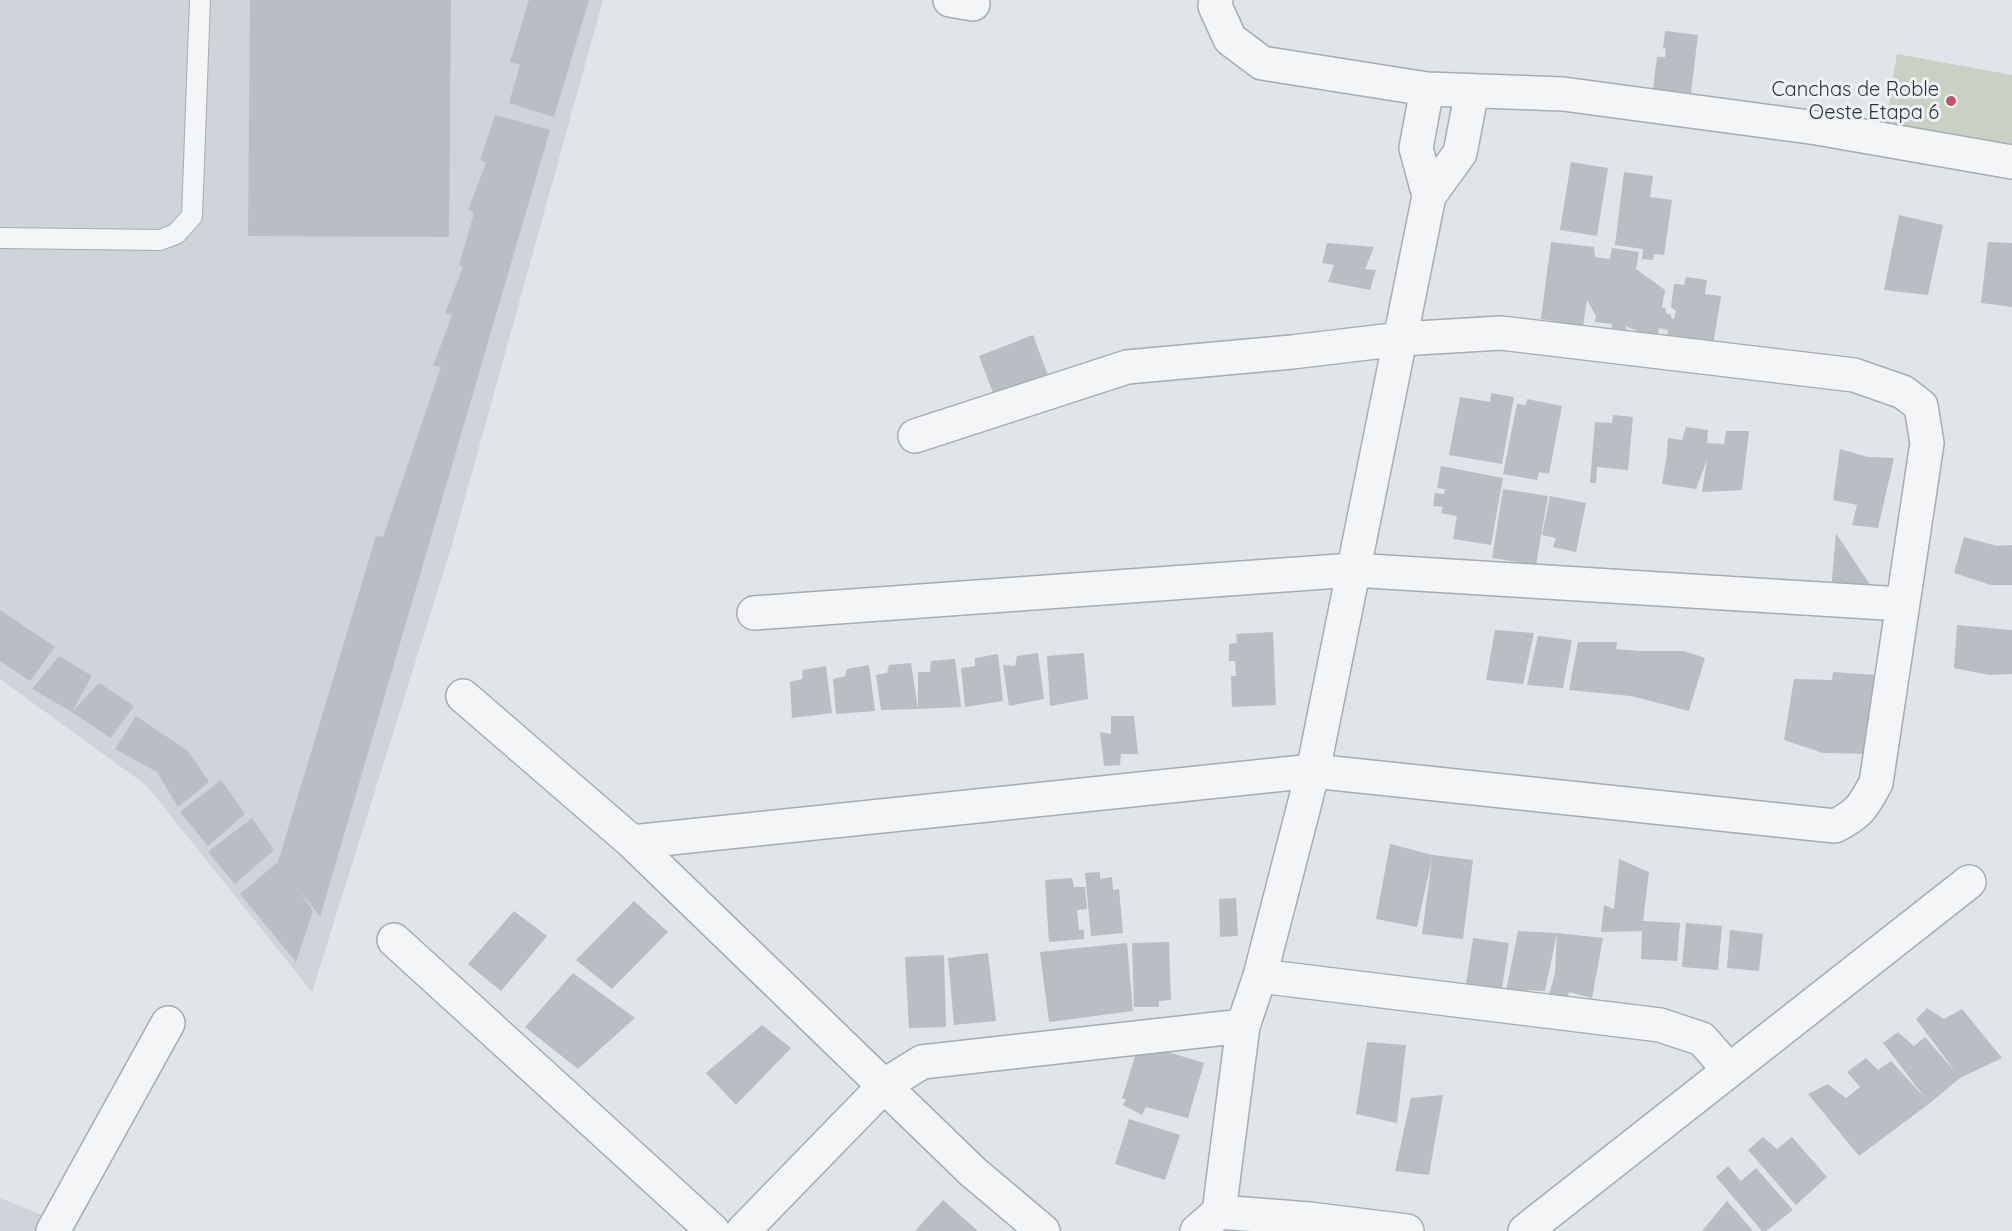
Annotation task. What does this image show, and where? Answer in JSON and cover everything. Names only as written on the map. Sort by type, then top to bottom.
[{"type":"street","points":[[1216,0],[1215,6],[1230,39],[1262,63],[1427,88],[1587,97],[1817,128],[2012,162]]},
{"type":"street","points":[[1427,88],[1416,148],[1429,196]]},
{"type":"street","points":[[1407,1231],[1309,1219],[1208,1221],[1243,1026],[1260,976],[1313,771],[1429,196],[1460,153],[1472,91]]},
{"type":"street","points":[[633,842],[1313,771],[1835,826],[1853,817],[1866,801],[1876,783],[1927,444],[1921,406],[1903,392],[1854,375],[1502,333],[1401,339],[1292,352],[1126,367],[915,436]]},
{"type":"street","points":[[754,613],[1353,570],[1902,604]]},
{"type":"street","points":[[463,696],[633,842],[973,1172],[1043,1231]]},
{"type":"street","points":[[1525,1231],[1969,882]]},
{"type":"street","points":[[394,940],[713,1231]]},
{"type":"street","points":[[1260,976],[1660,1025],[1702,1039],[1729,1070]]},
{"type":"street","points":[[53,1231],[168,1023]]},
{"type":"street","points":[[743,1231],[885,1085],[922,1062],[1243,1026]]},
{"type":"lane","points":[[0,238],[160,240],[176,234],[192,216],[200,0]]},
{"type":"shaded area","points":[[0,0],[603,0],[451,548],[312,992],[146,785],[0,679]]},
{"type":"shaded area","points":[[0,1198],[44,1216],[36,1231],[0,1231]]},
{"type":"green space","name":"Canchas de Roble Oeste Etapa 6","points":[[1897,54],[2012,75],[2012,159],[1885,126]]},
{"type":"building","points":[[250,0],[451,0],[449,237],[248,236]]},
{"type":"building","points":[[529,0],[589,0],[554,117],[509,103],[520,65],[510,62]]},
{"type":"building","points":[[1665,31],[1698,35],[1691,93],[1653,89],[1657,57],[1665,57],[1666,48],[1663,49]]},
{"type":"building","points":[[495,115],[550,130],[320,917],[295,885],[313,911],[296,962],[240,894],[278,862],[376,536],[383,537],[441,367],[433,366],[452,315],[445,313],[463,267],[459,265],[474,213],[468,210],[486,163],[480,160]]},
{"type":"building","points":[[1571,162],[1608,168],[1597,236],[1560,230]]},
{"type":"building","points":[[1624,172],[1653,176],[1650,197],[1672,200],[1664,255],[1654,254],[1653,260],[1642,259],[1643,249],[1615,245]]},
{"type":"building","points":[[1899,215],[1943,225],[1928,295],[1884,290]]},
{"type":"building","points":[[1551,242],[1594,247],[1595,257],[1610,259],[1612,248],[1639,252],[1636,269],[1665,290],[1662,307],[1674,319],[1676,311],[1671,307],[1674,284],[1684,285],[1686,277],[1707,280],[1705,294],[1721,296],[1712,352],[1666,345],[1668,330],[1659,328],[1657,340],[1626,326],[1625,337],[1611,334],[1612,324],[1595,322],[1596,316],[1587,300],[1582,333],[1553,329],[1554,321],[1541,319]]},
{"type":"building","points":[[1988,242],[2012,243],[2012,307],[1981,303]]},
{"type":"building","points":[[1327,243],[1374,247],[1365,269],[1376,270],[1370,290],[1328,282],[1334,265],[1322,263]]},
{"type":"building","points":[[1033,335],[1049,378],[995,398],[979,356]]},
{"type":"building","points":[[1491,393],[1514,397],[1502,464],[1449,455],[1460,397],[1490,402]]},
{"type":"building","points":[[1527,399],[1562,406],[1549,474],[1539,472],[1537,480],[1503,474],[1517,404],[1526,405]]},
{"type":"building","points":[[1613,415],[1633,417],[1628,470],[1597,467],[1596,483],[1590,483],[1595,422],[1612,423]]},
{"type":"building","points":[[1686,427],[1708,430],[1707,443],[1724,444],[1726,431],[1749,431],[1742,490],[1702,492],[1707,460],[1696,489],[1662,484],[1668,438],[1682,440]]},
{"type":"building","points":[[1840,449],[1868,457],[1894,458],[1878,528],[1852,525],[1857,505],[1833,500]]},
{"type":"building","points":[[1441,466],[1503,478],[1491,545],[1453,539],[1457,516],[1441,513],[1443,507],[1433,506],[1435,493],[1444,494],[1445,489],[1437,488]]},
{"type":"building","points":[[1503,489],[1548,496],[1536,565],[1492,558]]},
{"type":"building","points":[[1550,496],[1586,503],[1576,552],[1553,547],[1556,538],[1542,535]]},
{"type":"building","points":[[1836,533],[1874,591],[1831,591]]},
{"type":"building","points":[[1964,537],[1997,546],[2012,545],[2012,585],[1991,585],[1954,573]]},
{"type":"building","points":[[0,610],[55,647],[30,681],[0,661]]},
{"type":"building","points":[[1957,625],[2012,630],[2012,674],[1989,675],[1954,668]]},
{"type":"building","points":[[1495,630],[1534,633],[1523,684],[1486,680]]},
{"type":"building","points":[[1273,632],[1276,705],[1232,707],[1231,676],[1236,676],[1235,661],[1229,661],[1229,644],[1237,643],[1236,634]]},
{"type":"building","points":[[1538,636],[1572,640],[1563,688],[1527,685]]},
{"type":"building","points":[[1578,642],[1617,642],[1616,649],[1684,651],[1705,658],[1689,711],[1631,696],[1569,690]]},
{"type":"building","points":[[1038,653],[1044,699],[1009,706],[1003,665],[1015,666],[1017,656]]},
{"type":"building","points":[[1084,653],[1088,699],[1050,706],[1047,656]]},
{"type":"building","points":[[998,654],[1003,701],[965,707],[961,668],[975,666],[975,658]]},
{"type":"building","points":[[59,656],[92,676],[72,712],[32,689]]},
{"type":"building","points":[[955,659],[961,707],[918,709],[918,672],[930,672],[931,661]]},
{"type":"building","points":[[911,663],[918,709],[881,710],[876,675],[887,673],[889,665]]},
{"type":"building","points":[[869,665],[875,711],[836,714],[833,679],[845,676],[847,669]]},
{"type":"building","points":[[826,666],[832,713],[792,718],[790,682],[802,679],[803,670]]},
{"type":"building","points":[[1833,672],[1876,675],[1865,734],[1874,740],[1872,754],[1823,753],[1784,740],[1794,679],[1832,680]]},
{"type":"building","points":[[99,683],[134,706],[111,738],[72,712]]},
{"type":"building","points":[[136,716],[188,751],[209,782],[178,807],[157,772],[115,749]]},
{"type":"building","points":[[1111,716],[1134,716],[1138,754],[1121,754],[1120,765],[1104,766],[1100,732],[1111,734]]},
{"type":"building","points":[[221,780],[245,814],[208,846],[180,812]]},
{"type":"building","points":[[252,818],[274,850],[235,884],[208,852]]},
{"type":"building","points":[[1390,844],[1433,855],[1473,860],[1463,939],[1422,934],[1432,859],[1417,927],[1376,919]]},
{"type":"building","points":[[1619,859],[1649,872],[1643,921],[1680,923],[1677,961],[1641,959],[1642,931],[1601,932],[1604,905],[1614,909]]},
{"type":"building","points":[[1100,872],[1100,879],[1112,877],[1113,890],[1119,889],[1123,933],[1091,936],[1085,873]]},
{"type":"building","points":[[1072,878],[1074,887],[1085,887],[1087,909],[1077,910],[1079,930],[1084,930],[1084,939],[1049,942],[1045,880]]},
{"type":"building","points":[[1236,898],[1238,936],[1220,937],[1219,899]]},
{"type":"building","points":[[634,901],[668,932],[612,989],[576,960]]},
{"type":"building","points":[[514,911],[547,936],[501,991],[468,964]]},
{"type":"building","points":[[1686,923],[1722,926],[1718,970],[1682,967]]},
{"type":"building","points":[[1730,930],[1763,934],[1759,971],[1727,968]]},
{"type":"building","points":[[1518,931],[1557,933],[1545,991],[1527,990],[1520,1004],[1504,1001]]},
{"type":"building","points":[[1557,933],[1603,938],[1592,998],[1569,992],[1564,1007],[1546,1006],[1555,973]]},
{"type":"building","points":[[1473,938],[1509,943],[1501,995],[1465,990]]},
{"type":"building","points":[[1169,942],[1171,1000],[1159,1001],[1159,1007],[1134,1007],[1132,943]]},
{"type":"building","points":[[1127,943],[1133,1011],[1049,1022],[1040,952]]},
{"type":"building","points":[[988,953],[996,1021],[954,1025],[948,958]]},
{"type":"building","points":[[944,955],[946,1027],[909,1028],[905,957]]},
{"type":"building","points":[[573,973],[635,1018],[578,1069],[525,1027]]},
{"type":"building","points":[[1927,1008],[1944,1019],[1962,1009],[2002,1058],[1960,1078],[1859,1156],[1808,1094],[1828,1084],[1846,1098],[1860,1087],[1847,1072],[1866,1058],[1878,1070],[1891,1061],[1926,1099],[1883,1043],[1898,1032],[1914,1046],[1925,1037],[1957,1074],[1916,1019]]},
{"type":"building","points":[[762,1025],[791,1048],[736,1105],[706,1073]]},
{"type":"building","points":[[1367,1042],[1406,1045],[1397,1123],[1356,1114]]},
{"type":"building","points":[[1139,1043],[1204,1063],[1188,1118],[1146,1107],[1142,1115],[1123,1105],[1126,1099],[1122,1099]]},
{"type":"building","points":[[1443,1095],[1429,1175],[1395,1171],[1411,1098]]},
{"type":"building","points":[[1129,1119],[1180,1135],[1165,1180],[1115,1164]]},
{"type":"building","points":[[1763,1137],[1777,1149],[1792,1137],[1827,1177],[1796,1205],[1748,1150]]},
{"type":"building","points":[[1728,1166],[1741,1181],[1756,1168],[1793,1210],[1766,1231],[1762,1231],[1716,1177]]},
{"type":"building","points":[[943,1200],[978,1231],[915,1231]]},
{"type":"building","points":[[1727,1201],[1753,1231],[1702,1231]]},
{"type":"place","name":"Canchas de Roble Oeste Etapa 6","points":[[1951,101]]}]
